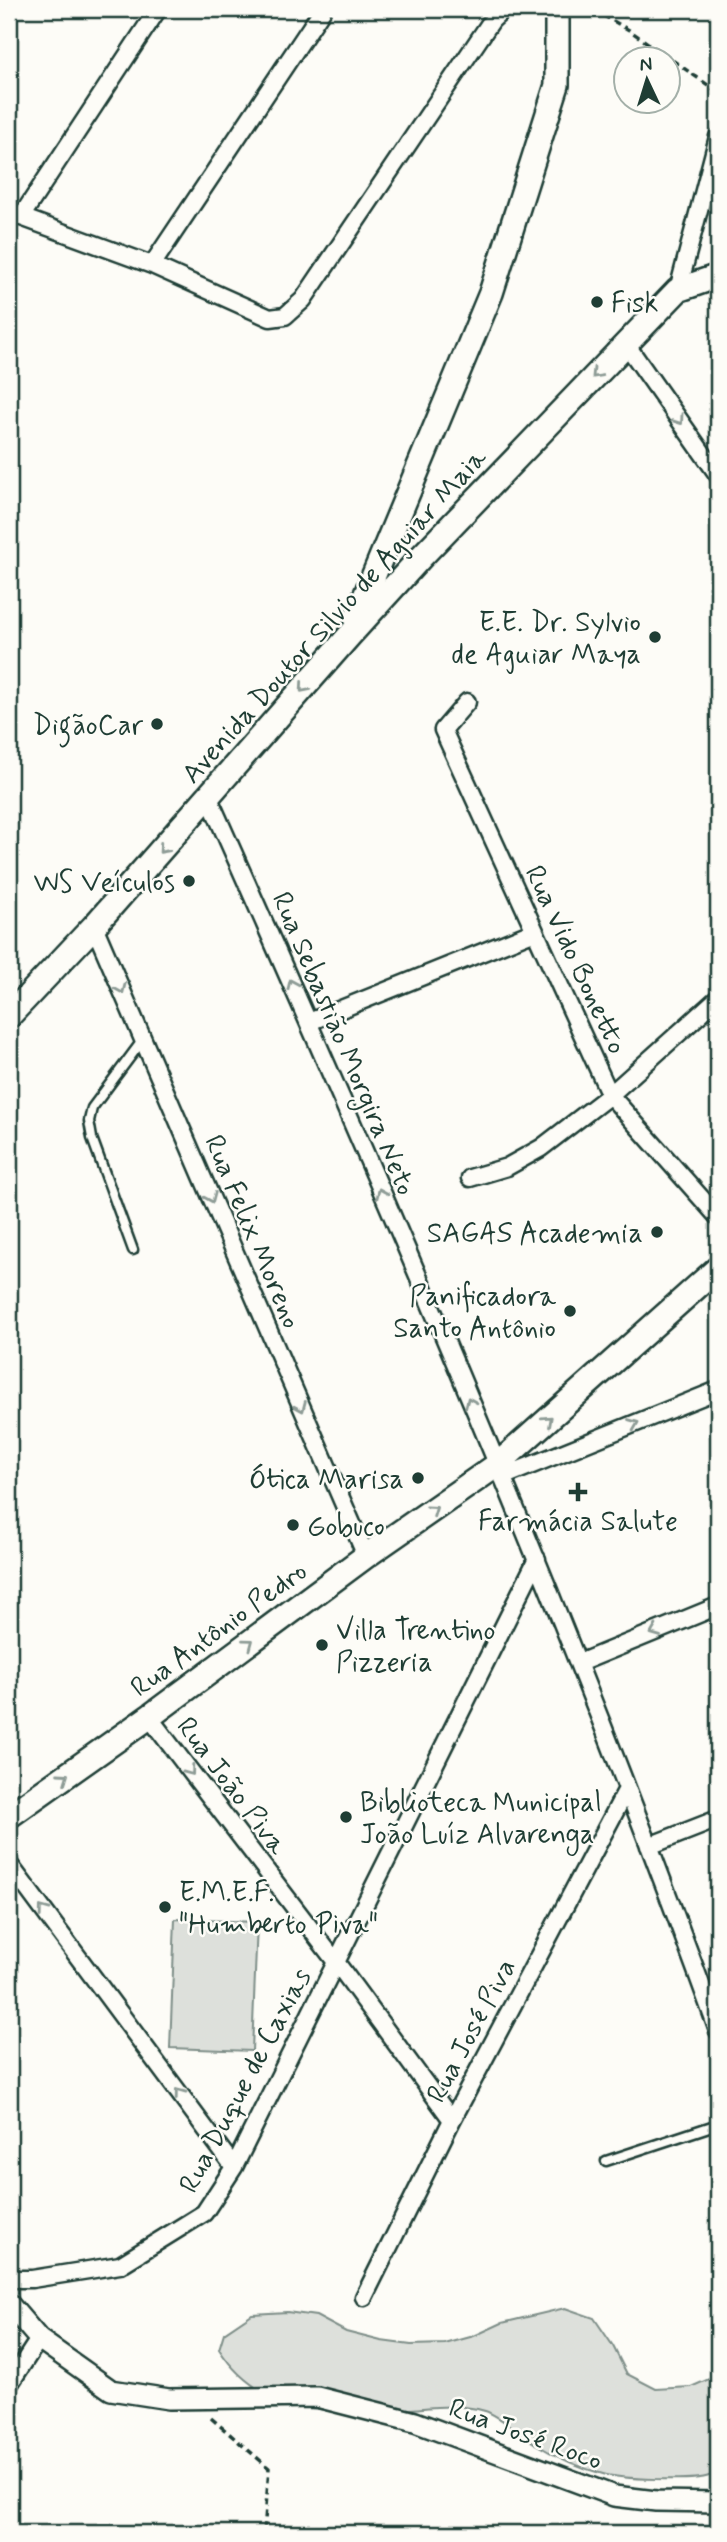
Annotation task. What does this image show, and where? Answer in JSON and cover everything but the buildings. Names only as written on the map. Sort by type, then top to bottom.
[{"type":"main road","points":[[349,636],[491,293],[557,85],[555,11]]},
{"type":"main road","name":"Avenida Doutor Silvio de Aguiar Maia","points":[[9,1016],[209,798],[421,557],[678,290],[718,276]]},
{"type":"main road","points":[[393,533],[421,557]]},
{"type":"main road","name":"Rua Antônio Pedro","points":[[9,1816],[149,1717],[366,1556],[500,1471],[718,1268]]},
{"type":"street","points":[[158,9],[15,216],[152,265],[270,318],[285,316],[303,300],[492,20],[504,9]]},
{"type":"street","points":[[152,265],[323,9]]},
{"type":"street","points":[[678,290],[718,137]]},
{"type":"street","points":[[626,344],[718,475]]},
{"type":"street","name":"Rua Vido Bonetto","points":[[467,702],[443,730],[610,1094],[718,1217]]},
{"type":"street","name":"Rua Sebastião Morgira Neto","points":[[209,798],[309,1022],[537,1559],[714,2008],[718,2031]]},
{"type":"street","name":"Rua Felix Moreno","points":[[94,926],[366,1556]]},
{"type":"street","points":[[309,1022],[535,931]]},
{"type":"street","points":[[470,1178],[507,1167],[541,1148],[610,1094],[718,998]]},
{"type":"street","points":[[500,1471],[718,1390]]},
{"type":"street","name":"Rua Duque de Caxias","points":[[9,2279],[32,2279],[120,2265],[204,2213],[234,2167],[537,1559]]},
{"type":"street","points":[[579,1663],[718,1606]]},
{"type":"street","name":"Rua João Piva","points":[[149,1717],[336,1962],[452,2120]]},
{"type":"street","name":"Rua José Piva","points":[[364,2297],[452,2120],[627,1789]]},
{"type":"street","points":[[649,1846],[718,1819]]},
{"type":"street","points":[[9,1864],[234,2167]]},
{"type":"street","name":"Rua José Roco","points":[[9,2304],[39,2339],[111,2390],[170,2399],[317,2397],[415,2422],[614,2496],[656,2501],[718,2502]]},
{"type":"street","points":[[9,2385],[39,2339]]},
{"type":"lane","points":[[133,1250],[92,1138],[89,1121],[92,1108],[142,1041]]},
{"type":"lane","points":[[606,2161],[718,2124]]},
{"type":"path","points":[[592,9],[629,30],[718,92]]},
{"type":"path","points":[[188,2399],[269,2468],[264,2533]]},
{"type":"shaded area","points":[[175,1919],[257,1922],[252,2051],[170,2048]]},
{"type":"shaded area","points":[[565,2308],[594,2318],[613,2346],[627,2374],[656,2389],[691,2387],[718,2375],[718,2471],[701,2478],[673,2479],[603,2474],[554,2455],[497,2417],[467,2407],[356,2411],[304,2407],[280,2400],[257,2388],[237,2372],[219,2349],[224,2333],[252,2314],[287,2312],[316,2316],[346,2332],[411,2345],[445,2344],[474,2336],[502,2323]]},
{"type":"place","name":"Fisk","points":[[597,302]]},
{"type":"place","name":"E.E. Dr. Sylvio de Aguiar Maya","points":[[655,637]]},
{"type":"place","name":"DigãoCar","points":[[157,724]]},
{"type":"place","name":"WS Veículos","points":[[189,881]]},
{"type":"place","name":"SAGAS Academia","points":[[657,1232]]},
{"type":"place","name":"Panificadora Santo Antônio","points":[[570,1311]]},
{"type":"place","name":"Ótica Marisa","points":[[418,1478]]},
{"type":"place","name":"Farmácia Salute","points":[[578,1492]]},
{"type":"place","name":"Gobuco","points":[[293,1525]]},
{"type":"place","name":"Villa Trentino Pizzeria","points":[[322,1645]]},
{"type":"place","name":"Biblioteca Municipal João Luíz Alvarenga","points":[[346,1817]]},
{"type":"place","name":"E.M.E.F. \"Humberto Piva\"","points":[[165,1907]]}]
